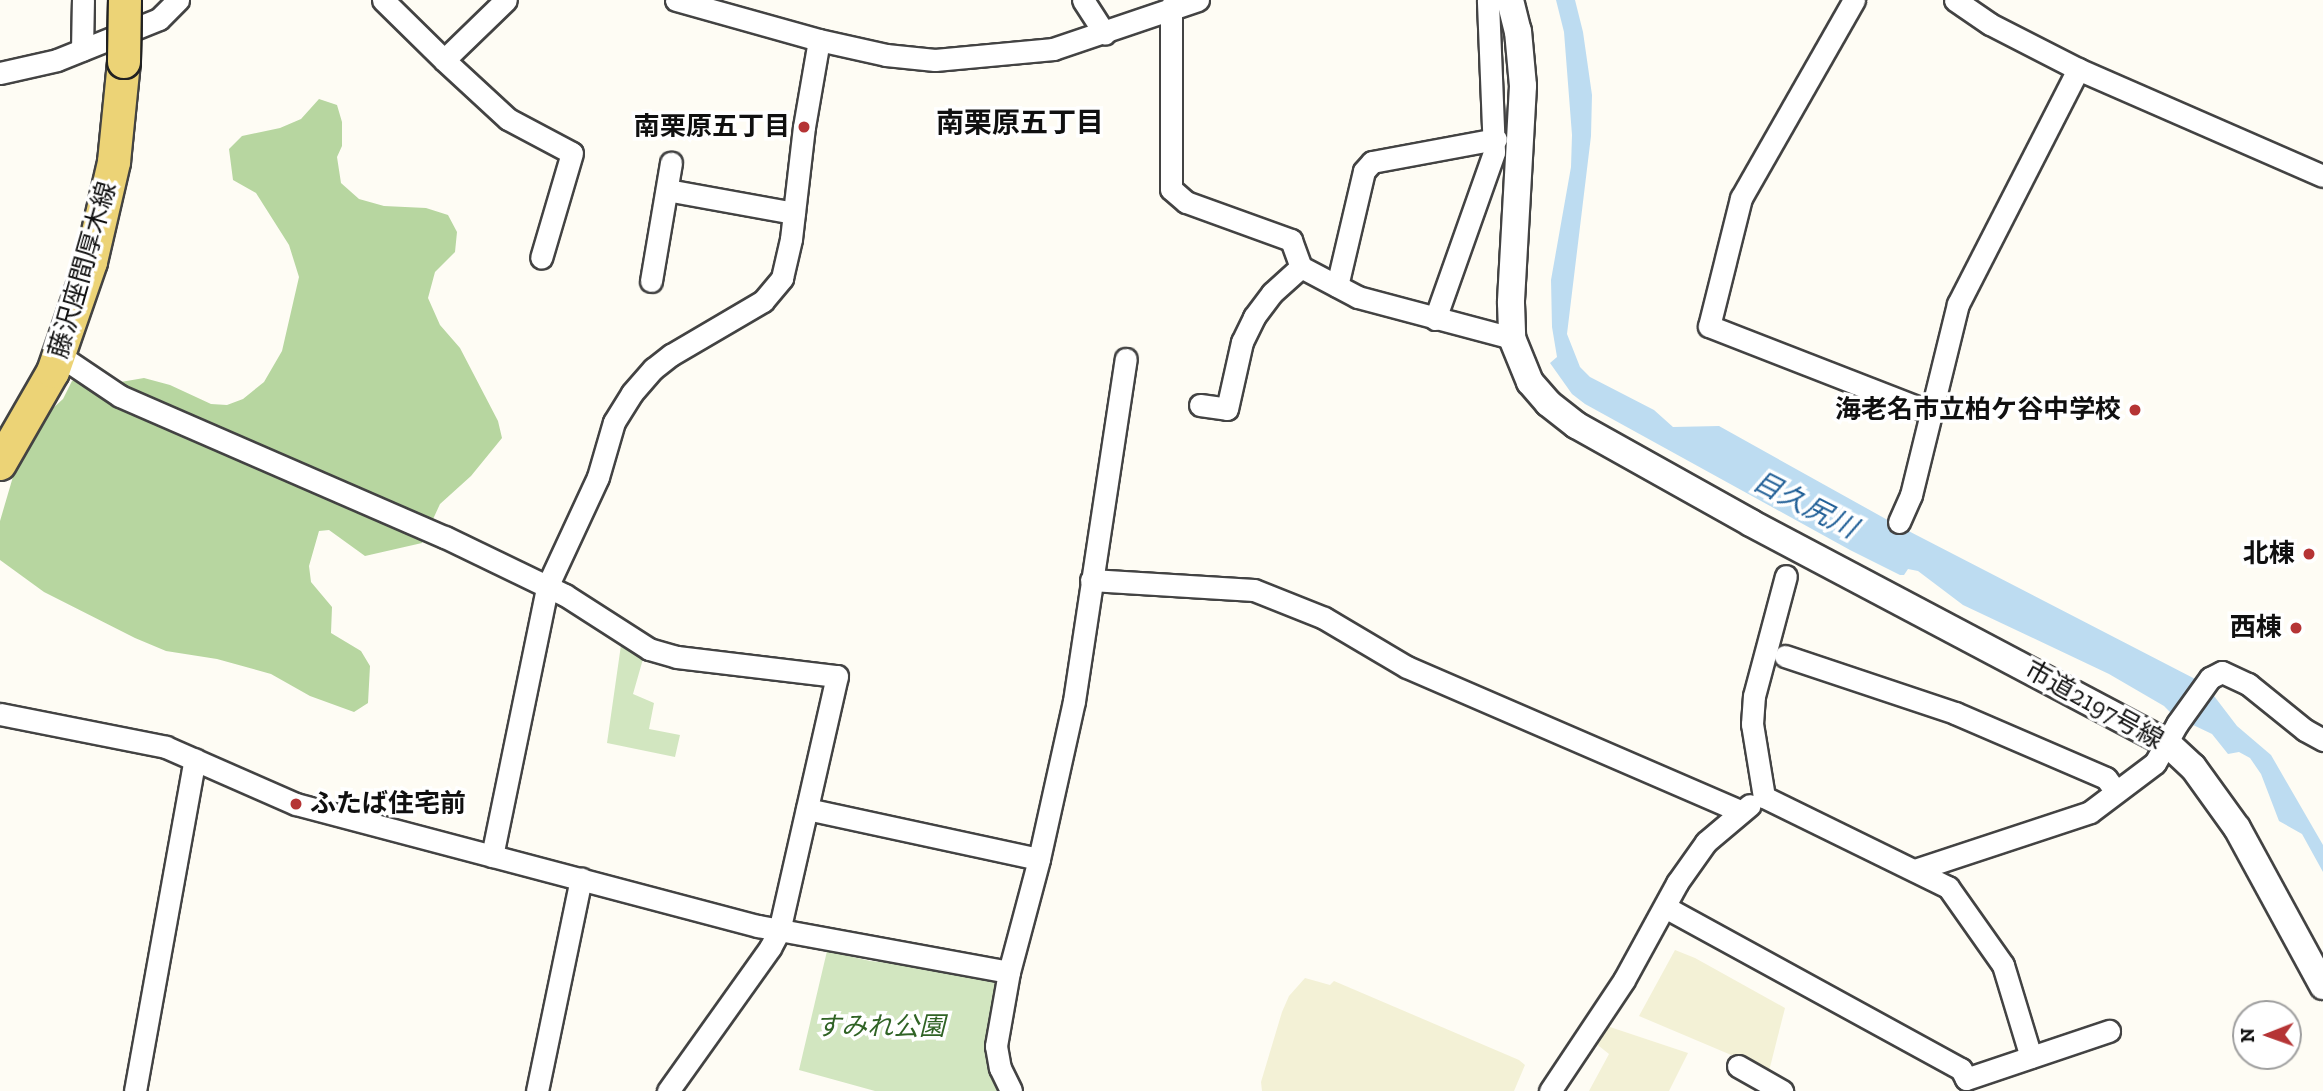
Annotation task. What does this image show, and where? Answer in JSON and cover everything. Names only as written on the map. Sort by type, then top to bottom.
[{"type":"main road","name":"藤沢座間厚木線","points":[[0,464],[53,372],[91,262],[105,212],[114,162],[124,62],[125,0]]},
{"type":"street","points":[[82,50],[83,0]]},
{"type":"street","points":[[0,73],[57,60],[159,19],[178,0]]},
{"type":"street","points":[[383,0],[508,119],[572,153],[541,258]]},
{"type":"street","points":[[444,60],[506,0]]},
{"type":"street","points":[[1083,0],[1105,34]]},
{"type":"street","points":[[688,1],[819,40],[886,55],[934,60],[1053,49],[1105,34],[1172,5],[1198,0]]},
{"type":"street","points":[[1435,319],[1494,152],[1496,139],[1488,0]]},
{"type":"street","points":[[1172,5],[1171,189],[1186,202],[1290,240],[1301,267],[1358,297],[1512,338],[1511,303],[1523,86],[1518,31],[1510,0]]},
{"type":"street","points":[[1854,0],[1741,198],[1709,326],[1932,413]]},
{"type":"street","points":[[1955,0],[1990,24],[2078,69],[2323,176]]},
{"type":"street","points":[[492,856],[547,587],[594,488],[614,422],[632,393],[653,369],[671,355],[736,320],[775,289],[782,278],[819,40]]},
{"type":"street","points":[[1899,522],[1910,495],[1958,304],[2078,69]]},
{"type":"street","points":[[1337,286],[1364,171],[1372,163],[1496,139]]},
{"type":"street","points":[[651,281],[671,163]]},
{"type":"street","points":[[667,190],[794,213]]},
{"type":"street","points":[[1200,405],[1227,409],[1242,342],[1254,317],[1272,293],[1301,267]]},
{"type":"street","name":"市道2197号線","points":[[1512,338],[1530,382],[1548,403],[1576,425],[1802,549],[2172,733],[2237,828],[2323,986]]},
{"type":"street","points":[[59,355],[120,396],[445,537],[565,595],[649,649],[677,657],[837,677],[779,930],[770,948],[684,1063],[668,1091]]},
{"type":"street","points":[[1011,1091],[1000,1068],[996,1046],[1009,972],[1039,859],[1074,701],[1126,359]]},
{"type":"street","points":[[1764,797],[1752,724],[1754,696],[1786,576]]},
{"type":"street","points":[[1091,580],[1254,590],[1324,618],[1407,667],[1739,811]]},
{"type":"street","points":[[1786,656],[1955,713],[2106,778],[2116,792]]},
{"type":"street","points":[[1915,870],[2091,812],[2155,763],[2205,685],[2222,672],[2239,680],[2305,730],[2323,740]]},
{"type":"street","points":[[0,715],[110,734],[166,747],[296,804],[779,930],[1009,972]]},
{"type":"street","points":[[135,1091],[195,759]]},
{"type":"street","points":[[1550,1091],[1624,980],[1677,883],[1706,842],[1739,811],[1764,797]]},
{"type":"street","points":[[1764,797],[1948,887],[2003,964],[2031,1057]]},
{"type":"street","points":[[807,809],[1039,859]]},
{"type":"street","points":[[537,1091],[581,879]]},
{"type":"street","points":[[1665,907],[1961,1069],[1966,1085],[2031,1057],[2109,1031]]},
{"type":"street","points":[[1738,1066],[1782,1091]]},
{"type":"shaded area","points":[[1675,950],[1695,958],[1785,1008],[1769,1071],[1639,1016]]},
{"type":"shaded area","points":[[1305,978],[1330,985],[1334,981],[1519,1060],[1525,1065],[1514,1091],[1262,1091],[1261,1082],[1282,1012],[1289,996]]},
{"type":"shaded area","points":[[1607,1026],[1688,1053],[1669,1091],[1589,1091],[1609,1054],[1594,1042]]},
{"type":"green space","points":[[319,99],[337,105],[342,122],[342,146],[337,157],[341,183],[359,199],[384,206],[426,208],[448,215],[457,232],[455,252],[435,272],[428,298],[440,325],[460,348],[498,421],[502,438],[471,476],[440,504],[422,543],[365,556],[329,530],[319,531],[309,566],[311,582],[332,607],[331,633],[361,651],[370,666],[368,703],[354,712],[310,696],[271,674],[217,659],[166,651],[135,638],[44,592],[0,560],[0,521],[17,463],[41,419],[63,399],[72,381],[86,377],[109,384],[144,378],[170,385],[211,404],[227,405],[243,399],[264,382],[282,351],[299,277],[289,245],[256,193],[233,180],[229,149],[242,136],[280,128],[301,119]]},
{"type":"green space","points":[[621,645],[643,659],[633,694],[654,703],[649,729],[680,735],[675,757],[607,743]]},
{"type":"green space","name":"すみれ公園","points":[[827,951],[870,961],[929,967],[995,980],[1001,1091],[875,1091],[799,1070]]},
{"type":"water","name":"目久尻川","points":[[1556,0],[1575,0],[1583,32],[1592,95],[1591,136],[1567,334],[1580,367],[1590,377],[1654,410],[1673,427],[1719,426],[1893,523],[2199,681],[2174,716],[2164,706],[2109,674],[1963,605],[1918,571],[1908,569],[1904,575],[1900,575],[1850,550],[1585,404],[1572,394],[1550,363],[1557,357],[1552,327],[1551,280],[1571,167],[1572,135],[1564,32]]},
{"type":"water","points":[[2211,692],[2237,726],[2271,755],[2323,845],[2323,872],[2302,834],[2279,821],[2261,774],[2250,758],[2239,752],[2228,754],[2212,734],[2189,723]]},
{"type":"place","name":"南栗原五丁目","points":[[804,127]]},
{"type":"place","name":"海老名市立柏ケ谷中学校","points":[[2135,410]]},
{"type":"place","name":"北棟","points":[[2309,554]]},
{"type":"place","name":"西棟","points":[[2296,628]]},
{"type":"place","name":"ふたば住宅前","points":[[296,804]]},
{"type":"district","name":"南栗原五丁目","points":[[1020,123]]}]
